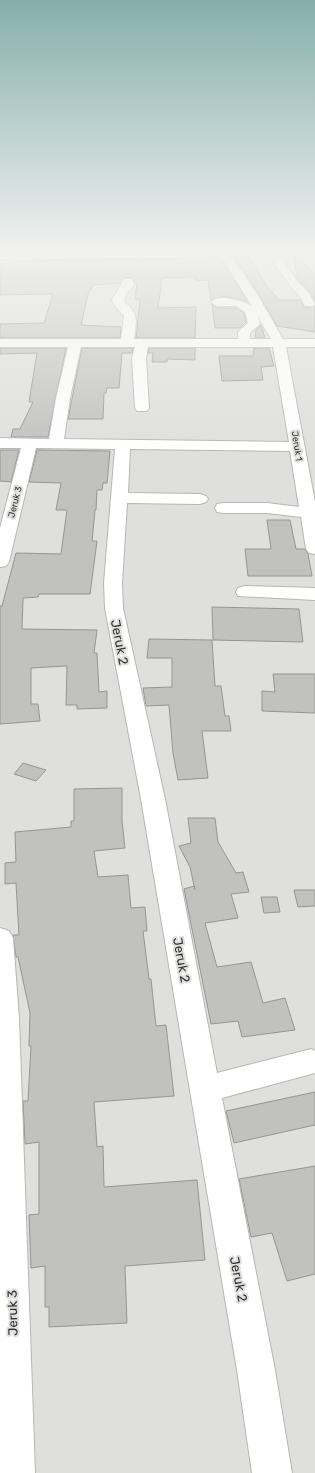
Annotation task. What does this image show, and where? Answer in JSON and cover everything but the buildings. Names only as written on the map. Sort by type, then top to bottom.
[{"type":"street","points":[[127,343],[130,318]]},
{"type":"street","points":[[244,343],[244,332],[254,324],[252,318]]},
{"type":"street","name":"Jeruk 1","points":[[265,318],[279,344],[298,447],[308,468],[308,513],[315,544]]},
{"type":"street","points":[[0,343],[315,343]]},
{"type":"street","points":[[56,444],[63,398],[75,343]]},
{"type":"street","points":[[142,343],[139,363],[142,408]]},
{"type":"street","points":[[0,443],[298,447]]},
{"type":"street","name":"Jeruk 3","points":[[0,562],[30,443]]},
{"type":"street","name":"Jeruk 2","points":[[123,445],[113,583],[115,614],[153,799],[240,1292],[256,1370],[272,1473]]},
{"type":"street","points":[[119,498],[200,499]]},
{"type":"street","points":[[223,508],[266,508],[308,513]]},
{"type":"street","points":[[245,592],[315,594]]},
{"type":"street","name":"Jeruk 3","points":[[0,938],[5,1018],[15,1473]]},
{"type":"street","points":[[205,1089],[311,1062]]}]
